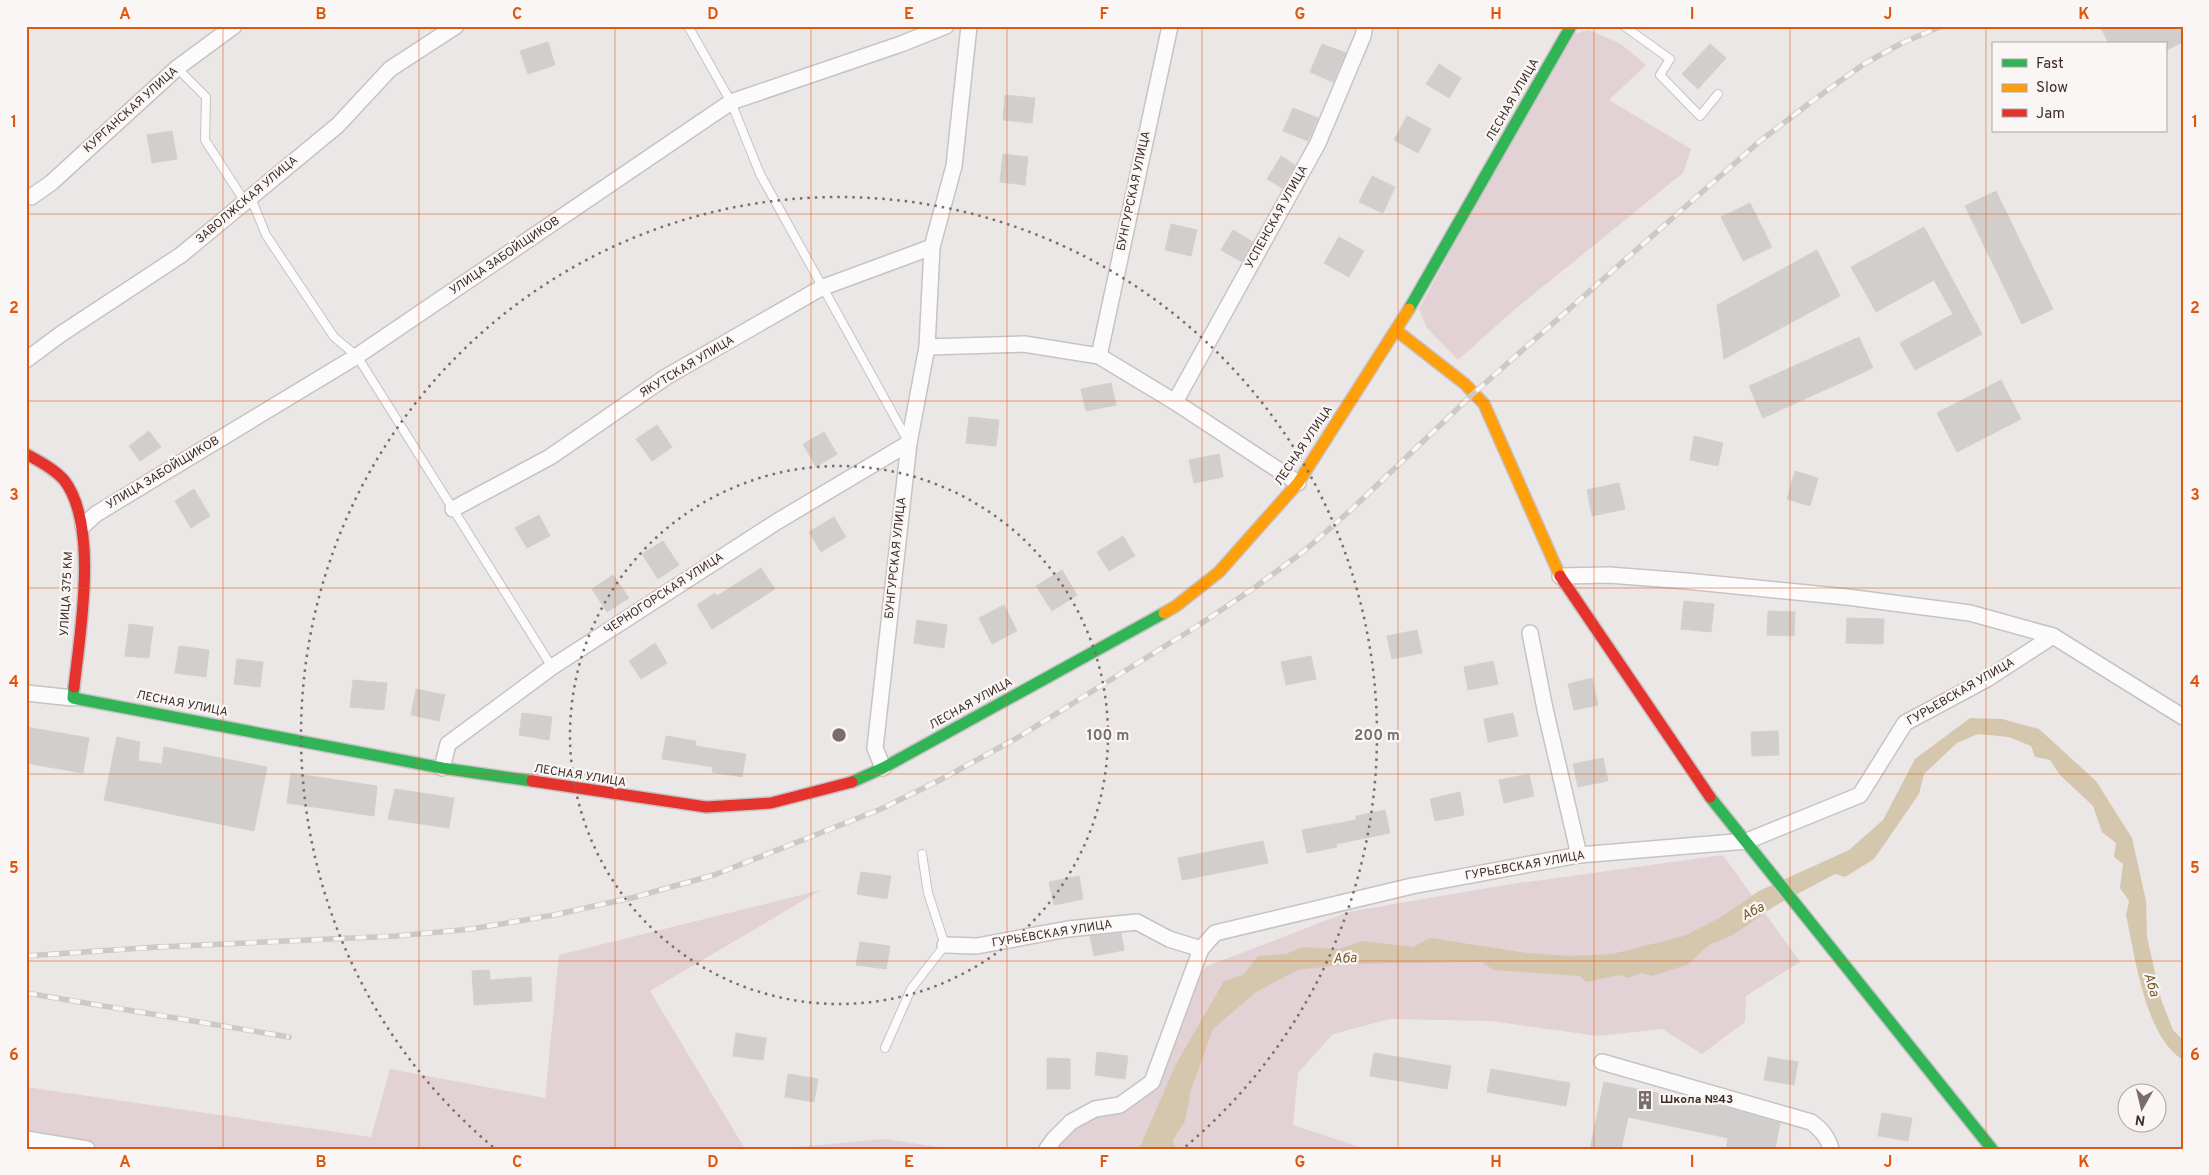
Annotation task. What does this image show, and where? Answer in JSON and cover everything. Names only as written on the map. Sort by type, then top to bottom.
[{"type":"main road","name":"ЛЕСНАЯ УЛИЦА","points":[[73,698],[442,768],[706,808],[771,803],[846,784],[883,768],[1176,606],[1220,572],[1298,483],[1397,331],[1571,26]]},
{"type":"main road","points":[[1397,331],[1470,388],[1484,404],[1560,576],[1704,789],[1992,1149]]},
{"type":"main road","name":"УЛИЦА 375 КМ","points":[[26,454],[46,465],[64,482],[76,504],[82,526],[85,570],[73,698]]},
{"type":"street","name":"КУРГАНСКАЯ УЛИЦА","points":[[31,197],[51,182],[177,68],[234,26]]},
{"type":"street","name":"ЗАВОЛЖСКАЯ УЛИЦА","points":[[26,360],[61,334],[181,255],[338,126],[390,68],[456,26]]},
{"type":"street","name":"УЛИЦА ЗАБОЙЩИКОВ","points":[[82,526],[96,514],[357,356],[731,102],[901,44],[946,26]]},
{"type":"street","name":"БУНГУРСКАЯ УЛИЦА","points":[[883,768],[875,748],[909,443],[927,347],[932,248],[954,166],[969,26]]},
{"type":"street","name":"БУНГУРСКАЯ УЛИЦА","points":[[1099,356],[1170,26]]},
{"type":"street","name":"УСПЕНСКАЯ УЛИЦА","points":[[1175,402],[1318,143],[1363,36],[1365,26]]},
{"type":"street","name":"ЯКУТСКАЯ УЛИЦА","points":[[453,509],[550,457],[666,377],[821,288],[932,248]]},
{"type":"street","points":[[927,347],[1024,344],[1099,356],[1175,402],[1298,483]]},
{"type":"street","name":"ЧЕРНОГОРСКАЯ УЛИЦА","points":[[442,768],[448,744],[552,667],[778,521],[909,443]]},
{"type":"street","points":[[1560,576],[1619,576],[1847,597],[1970,613],[2054,636],[2168,710],[2183,717]]},
{"type":"street","points":[[1530,632],[1545,709],[1579,855]]},
{"type":"street","name":"ГУРЬЕВСКАЯ УЛИЦА","points":[[945,945],[977,946],[1068,929],[1137,922],[1169,939],[1201,949],[1215,933],[1412,886],[1579,855],[1747,841],[1860,796],[1905,723],[1987,679],[2054,636]]},
{"type":"street","points":[[26,693],[73,698]]},
{"type":"street","points":[[1047,1149],[1071,1122],[1095,1109],[1120,1105],[1152,1082],[1201,949]]},
{"type":"street","points":[[1602,1062],[1811,1122],[1821,1129],[1827,1137],[1831,1149]]},
{"type":"street","points":[[26,1139],[87,1149]]},
{"type":"lane","points":[[688,26],[731,102],[760,174],[821,288],[909,443]]},
{"type":"lane","points":[[1624,26],[1670,59],[1660,75],[1700,116],[1718,94]]},
{"type":"lane","points":[[177,68],[206,97],[205,140],[245,202],[253,203],[266,235],[334,337],[357,356],[552,667]]},
{"type":"lane","points":[[885,1048],[911,990],[945,945],[928,893],[922,854]]},
{"type":"shaded area","points":[[1589,30],[1621,44],[1646,65],[1609,100],[1691,149],[1683,173],[1514,310],[1458,360],[1427,328],[1419,309],[1568,35]]},
{"type":"shaded area","points":[[1723,855],[1800,962],[1746,996],[1745,1022],[1702,1054],[1662,1029],[1598,1036],[1491,1021],[1390,1019],[1333,1034],[1298,1073],[1293,1125],[1366,1149],[1055,1149],[1080,1114],[1136,1104],[1205,967],[1348,912],[1505,885]]},
{"type":"shaded area","points":[[821,890],[650,991],[745,1149],[26,1148],[26,1087],[371,1137],[390,1069],[545,1098],[559,955]]},
{"type":"shaded area","points":[[884,1139],[954,1149],[774,1149]]},
{"type":"water","name":"Аба","points":[[1970,718],[2002,719],[2039,729],[2096,781],[2132,838],[2146,901],[2147,937],[2161,999],[2173,1030],[2183,1040],[2183,1060],[2170,1049],[2159,1033],[2151,1015],[2138,973],[2126,915],[2129,901],[2120,888],[2123,864],[2114,857],[2116,843],[2102,832],[2093,806],[2060,775],[2050,760],[2035,757],[2031,746],[2009,737],[1978,734],[1957,743],[1924,774],[1919,794],[1874,859],[1845,877],[1835,874],[1773,907],[1733,935],[1709,945],[1687,965],[1652,976],[1641,973],[1629,978],[1619,975],[1586,982],[1580,976],[1493,970],[1482,962],[1348,964],[1298,970],[1256,992],[1213,1029],[1191,1090],[1185,1121],[1173,1140],[1175,1149],[1139,1149],[1176,1064],[1224,981],[1243,975],[1258,956],[1286,954],[1303,947],[1339,949],[1362,941],[1413,947],[1430,938],[1528,953],[1569,956],[1612,954],[1684,936],[1721,917],[1759,891],[1849,850],[1883,820],[1915,759]]},
{"type":"building","points":[[2100,26],[2183,26],[2183,42],[2166,50],[2166,42],[2108,42]]},
{"type":"building","points":[[548,42],[555,65],[528,74],[520,51]]},
{"type":"building","points":[[1322,44],[1346,53],[1333,82],[1310,72]]},
{"type":"building","points":[[1710,44],[1726,58],[1698,89],[1682,74]]},
{"type":"building","points":[[1439,64],[1461,78],[1449,98],[1426,84]]},
{"type":"building","points":[[1005,95],[1035,98],[1032,123],[1003,120]]},
{"type":"building","points":[[1293,108],[1318,118],[1308,141],[1283,131]]},
{"type":"building","points":[[1407,116],[1431,129],[1418,153],[1394,140]]},
{"type":"building","points":[[172,131],[177,159],[152,163],[147,135]]},
{"type":"building","points":[[1003,154],[1028,157],[1025,185],[1000,182]]},
{"type":"building","points":[[1281,156],[1295,165],[1282,188],[1267,179]]},
{"type":"building","points":[[1372,176],[1395,187],[1383,213],[1359,202]]},
{"type":"building","points":[[1996,191],[2053,309],[2022,324],[1965,206]]},
{"type":"building","points":[[1750,203],[1772,247],[1743,261],[1721,217]]},
{"type":"building","points":[[1171,224],[1197,230],[1191,256],[1165,250]]},
{"type":"building","points":[[1924,227],[1982,334],[1915,370],[1900,343],[1953,314],[1934,280],[1876,312],[1851,267]]},
{"type":"building","points":[[1233,230],[1253,242],[1242,262],[1221,250]]},
{"type":"building","points":[[1339,237],[1364,251],[1349,277],[1324,263]]},
{"type":"building","points":[[1817,250],[1840,296],[1724,359],[1717,305]]},
{"type":"building","points":[[1859,337],[1873,368],[1763,418],[1749,386]]},
{"type":"building","points":[[2001,380],[2021,419],[1957,452],[1937,413]]},
{"type":"building","points":[[1111,383],[1116,405],[1086,411],[1081,389]]},
{"type":"building","points":[[969,417],[999,420],[996,446],[966,443]]},
{"type":"building","points":[[657,425],[672,447],[652,461],[636,439]]},
{"type":"building","points":[[149,431],[161,447],[140,461],[129,446]]},
{"type":"building","points":[[824,432],[837,454],[816,467],[803,444]]},
{"type":"building","points":[[1694,436],[1723,443],[1718,466],[1690,460]]},
{"type":"building","points":[[1219,454],[1223,477],[1194,483],[1189,460]]},
{"type":"building","points":[[1795,471],[1818,478],[1810,506],[1787,499]]},
{"type":"building","points":[[1619,483],[1625,509],[1592,516],[1587,490]]},
{"type":"building","points":[[194,489],[210,516],[191,528],[175,501]]},
{"type":"building","points":[[539,515],[550,536],[527,548],[515,528]]},
{"type":"building","points":[[834,517],[846,537],[821,552],[809,532]]},
{"type":"building","points":[[1123,536],[1135,556],[1109,571],[1097,552]]},
{"type":"building","points":[[663,541],[679,565],[658,579],[642,554]]},
{"type":"building","points":[[761,568],[775,589],[712,629],[697,605],[715,593],[717,596]]},
{"type":"building","points":[[1062,570],[1077,595],[1052,611],[1036,586]]},
{"type":"building","points":[[613,575],[629,598],[607,612],[592,589]]},
{"type":"building","points":[[1684,601],[1714,604],[1711,632],[1681,629]]},
{"type":"building","points":[[1004,605],[1017,631],[992,644],[979,618]]},
{"type":"building","points":[[1768,611],[1795,612],[1794,636],[1767,635]]},
{"type":"building","points":[[1847,618],[1884,619],[1883,644],[1846,643]]},
{"type":"building","points":[[917,620],[947,625],[944,648],[914,643]]},
{"type":"building","points":[[129,624],[153,627],[149,658],[125,656]]},
{"type":"building","points":[[1417,630],[1422,653],[1392,659],[1387,636]]},
{"type":"building","points":[[655,643],[667,663],[641,679],[629,661]]},
{"type":"building","points":[[179,646],[209,650],[206,677],[175,673]]},
{"type":"building","points":[[1311,656],[1316,679],[1286,685],[1281,662]]},
{"type":"building","points":[[237,659],[263,662],[260,687],[234,684]]},
{"type":"building","points":[[1493,661],[1498,684],[1468,690],[1464,667]]},
{"type":"building","points":[[1592,678],[1598,705],[1574,710],[1568,684]]},
{"type":"building","points":[[353,680],[387,683],[384,710],[350,707]]},
{"type":"building","points":[[416,689],[445,695],[439,721],[411,715]]},
{"type":"building","points":[[522,713],[552,717],[549,740],[519,735]]},
{"type":"building","points":[[1513,713],[1518,736],[1488,742],[1484,719]]},
{"type":"building","points":[[26,727],[89,738],[83,773],[26,763]]},
{"type":"building","points":[[1778,731],[1779,755],[1752,756],[1751,732]]},
{"type":"building","points":[[666,736],[696,741],[695,746],[746,754],[742,777],[712,772],[713,767],[662,759]]},
{"type":"building","points":[[117,737],[140,742],[138,761],[162,764],[164,747],[267,767],[254,831],[104,800]]},
{"type":"building","points":[[1603,758],[1608,781],[1578,787],[1573,764]]},
{"type":"building","points":[[291,773],[377,786],[374,816],[287,803]]},
{"type":"building","points":[[1529,774],[1534,796],[1504,803],[1499,780]]},
{"type":"building","points":[[395,789],[454,798],[449,828],[388,819]]},
{"type":"building","points":[[1460,792],[1464,815],[1435,821],[1430,799]]},
{"type":"building","points":[[1385,810],[1390,833],[1336,844],[1337,847],[1307,853],[1302,830],[1356,820],[1356,816]]},
{"type":"building","points":[[1263,841],[1268,863],[1182,880],[1178,858]]},
{"type":"building","points":[[861,872],[891,876],[887,899],[857,894]]},
{"type":"building","points":[[1079,876],[1083,899],[1054,905],[1049,882]]},
{"type":"building","points":[[1121,933],[1124,950],[1094,956],[1090,936]]},
{"type":"building","points":[[860,942],[890,946],[886,969],[856,965]]},
{"type":"building","points":[[489,970],[490,980],[531,977],[532,1001],[474,1005],[472,971]]},
{"type":"building","points":[[736,1033],[766,1038],[763,1060],[733,1056]]},
{"type":"building","points":[[1097,1052],[1128,1056],[1125,1079],[1095,1075]]},
{"type":"building","points":[[1374,1053],[1451,1066],[1447,1089],[1370,1076]]},
{"type":"building","points":[[1768,1057],[1798,1062],[1794,1085],[1764,1080]]},
{"type":"building","points":[[1047,1058],[1070,1059],[1070,1089],[1047,1089]]},
{"type":"building","points":[[1491,1069],[1570,1083],[1566,1106],[1487,1092]]},
{"type":"building","points":[[788,1074],[818,1079],[814,1102],[785,1097]]},
{"type":"building","name":"Школа №43","points":[[1604,1082],[1724,1107],[1780,1123],[1775,1149],[1726,1149],[1728,1138],[1628,1117],[1621,1149],[1590,1149]]},
{"type":"building","points":[[1882,1113],[1912,1118],[1908,1141],[1878,1136]]},
{"type":"railway","points":[[26,956],[157,947],[396,936],[471,929],[554,915],[635,897],[714,875],[881,809],[940,780],[1017,738],[1199,625],[1303,552],[1352,509],[1475,392],[1760,141],[1864,64],[1902,43],[1942,26]]},
{"type":"railway","points":[[26,993],[289,1037]]},
{"type":"traffic: fast","points":[[1409,309],[1571,26]]},
{"type":"traffic: fast","points":[[852,782],[883,768],[1164,613]]},
{"type":"traffic: fast","points":[[74,687],[73,698],[442,768],[532,781]]},
{"type":"traffic: fast","points":[[1710,797],[1992,1149]]},
{"type":"traffic: slow","points":[[1164,613],[1176,606],[1219,572],[1298,483],[1409,309]]},
{"type":"traffic: slow","points":[[1397,331],[1465,384],[1484,404],[1560,576]]},
{"type":"traffic: jam","points":[[26,454],[41,462],[64,480],[75,500],[81,524],[84,551],[83,610],[74,687]]},
{"type":"traffic: jam","points":[[1560,576],[1710,797]]},
{"type":"traffic: jam","points":[[532,781],[706,807],[771,803],[852,782]]},
{"type":"place","name":"Школа №43","points":[[1645,1100]]}]
